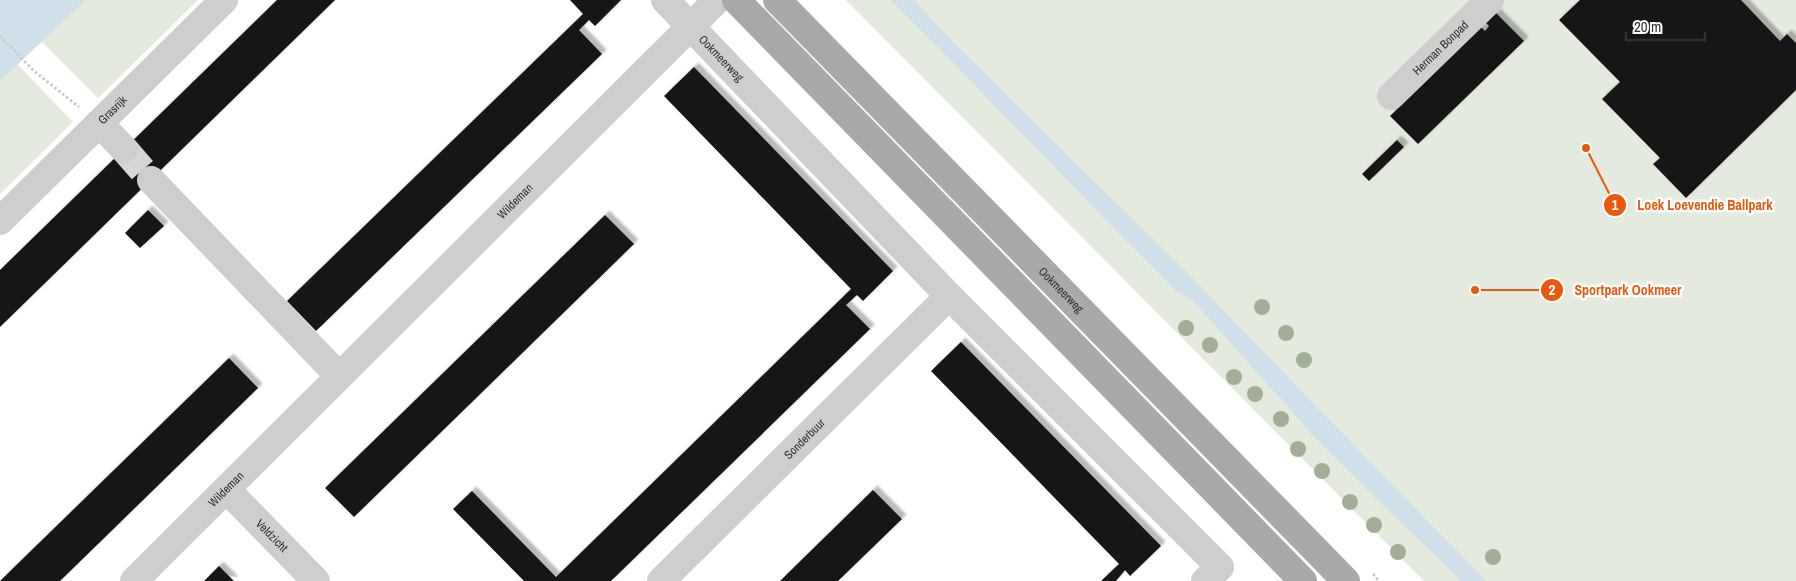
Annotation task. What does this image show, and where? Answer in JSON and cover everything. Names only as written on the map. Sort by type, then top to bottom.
[{"type":"main road","points":[[736,0],[1303,581]]},
{"type":"main road","name":"Ookmeerweg","points":[[777,0],[1346,581]]},
{"type":"street","name":"Grasrijk","points":[[0,221],[224,0]]},
{"type":"street","name":"Ookmeerweg","points":[[665,0],[1212,574]]},
{"type":"street","name":"Wildeman","points":[[134,581],[717,0]]},
{"type":"street","name":"Herman Bonpad","points":[[1391,96],[1490,0]]},
{"type":"street","points":[[99,123],[124,149]]},
{"type":"street","points":[[151,180],[339,376]]},
{"type":"street","name":"Sonderbuur","points":[[662,581],[949,296]]},
{"type":"street","name":"Veldzicht","points":[[227,490],[316,581]]},
{"type":"path","points":[[0,36],[34,71],[99,123]]},
{"type":"shaded area","points":[[86,0],[198,0],[98,98],[41,41]]},
{"type":"shaded area","points":[[846,0],[1796,0],[1796,581],[1424,581]]},
{"type":"shaded area","points":[[17,64],[73,122],[0,194],[0,81]]},
{"type":"water","points":[[0,0],[86,0],[0,81]]},
{"type":"water","points":[[891,0],[914,0],[953,42],[1187,273],[1486,581],[1461,581],[1321,444],[1195,303],[1175,290]]},
{"type":"building","points":[[277,0],[335,0],[0,327],[0,270]]},
{"type":"building","points":[[570,0],[621,0],[595,26],[589,20],[579,30],[602,54],[316,331],[287,301],[583,14]]},
{"type":"building","points":[[1580,0],[1741,0],[1780,41],[1787,34],[1796,43],[1796,90],[1686,198],[1653,164],[1660,158],[1602,99],[1620,82],[1559,20]]},
{"type":"building","points":[[1496,13],[1524,41],[1418,144],[1390,116],[1481,27],[1485,31],[1489,26],[1486,23]]},
{"type":"building","points":[[694,67],[893,271],[863,301],[857,295],[846,305],[870,329],[611,581],[524,581],[453,509],[472,491],[556,577],[851,289],[664,96]]},
{"type":"building","points":[[1397,140],[1404,147],[1369,181],[1362,174]]},
{"type":"building","points":[[148,210],[164,226],[140,248],[125,233]]},
{"type":"building","points":[[605,215],[634,244],[354,517],[325,488]]},
{"type":"building","points":[[961,342],[1161,546],[1130,576],[1125,570],[1116,581],[1101,581],[1119,564],[931,371]]},
{"type":"building","points":[[229,358],[258,388],[60,581],[0,581]]},
{"type":"building","points":[[873,490],[902,519],[838,581],[780,581]]},
{"type":"building","points":[[219,566],[234,581],[204,581]]},
{"type":"tunnel","points":[[124,149],[151,180]]},
{"type":"place","name":"Loek Loevendie Ballpark","points":[[1586,148]]},
{"type":"place","name":"Sportpark Ookmeer","points":[[1475,290]]}]
